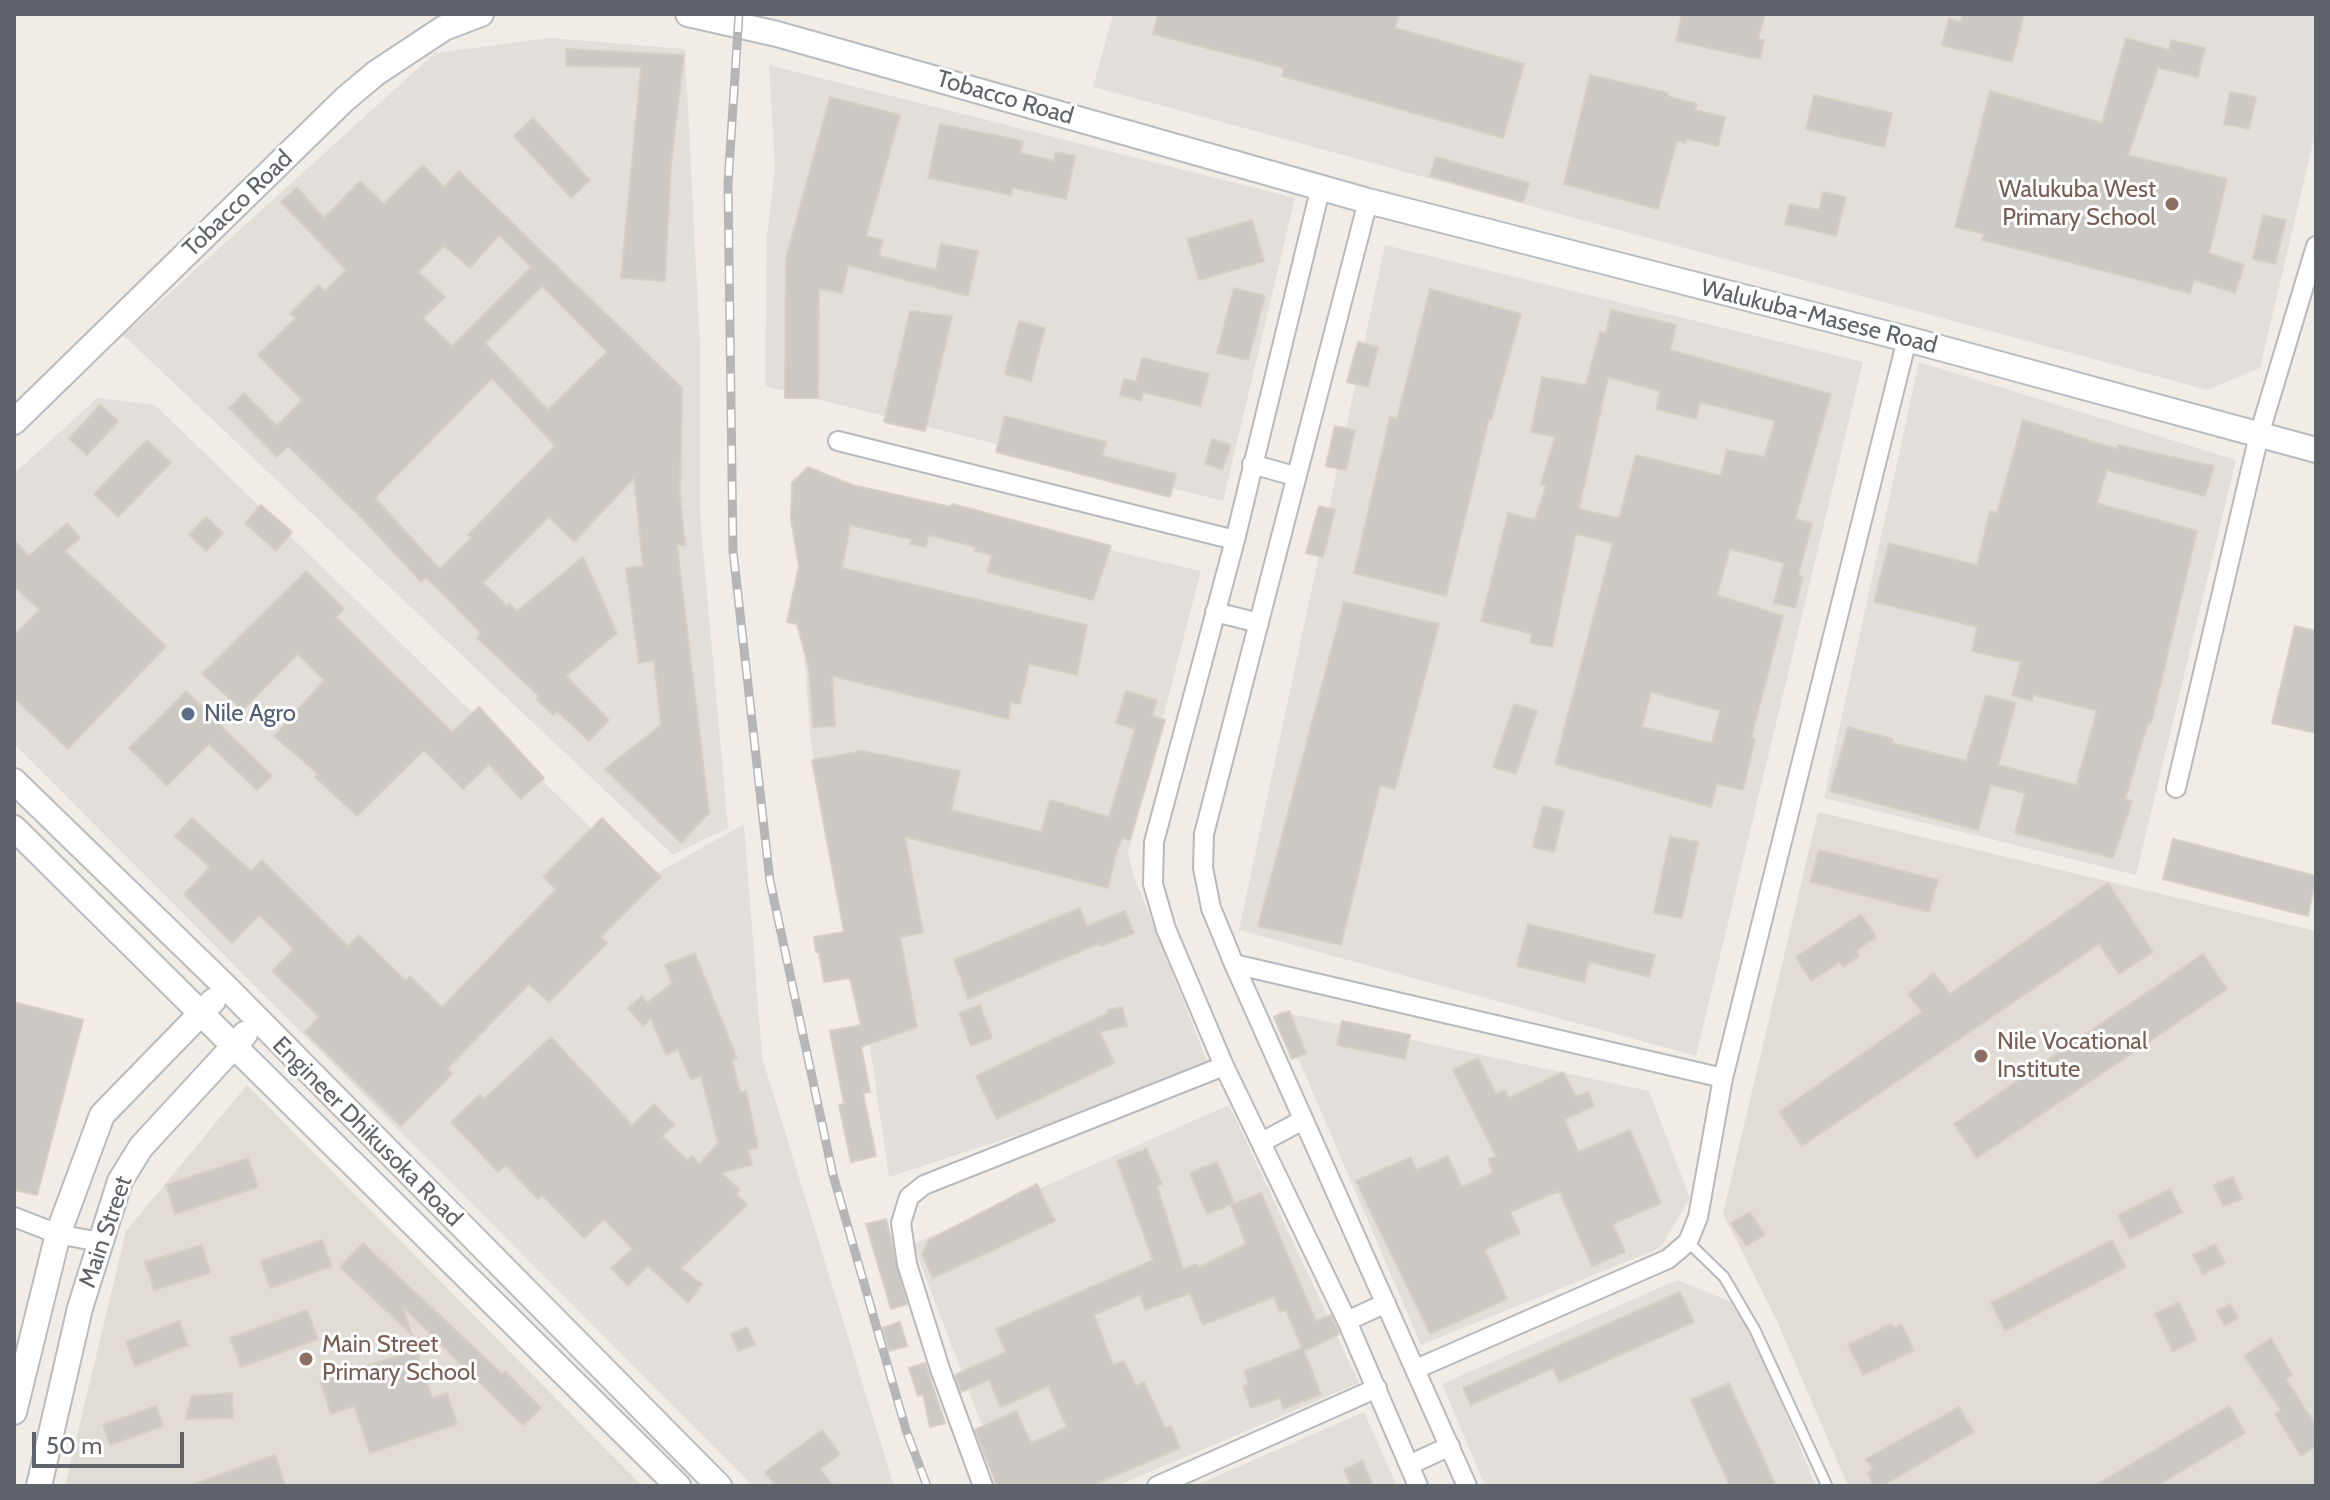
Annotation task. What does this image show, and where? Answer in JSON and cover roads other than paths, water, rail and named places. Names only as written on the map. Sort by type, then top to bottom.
[{"type":"street","name":"Tobacco Road","points":[[14,422],[345,99],[376,73],[444,28],[481,14]]},
{"type":"street","name":"Tobacco Road","points":[[688,14],[759,22],[1321,186]]},
{"type":"street","name":"Walukuba-Masese Road","points":[[1321,186],[1368,201],[1907,339],[2316,450]]},
{"type":"street","points":[[1321,186],[1235,540],[1154,842],[1153,884],[1166,929],[1224,1066],[1347,1321],[1418,1486]]},
{"type":"street","points":[[1368,201],[1294,476],[1204,834],[1203,868],[1211,908],[1234,964],[1467,1486]]},
{"type":"street","points":[[2176,788],[2259,435],[2316,246]]},
{"type":"street","points":[[1416,1369],[1668,1259],[1688,1242],[1698,1217],[1723,1078],[1907,339]]},
{"type":"street","points":[[838,441],[1235,540]]},
{"type":"street","points":[[1252,464],[1294,476]]},
{"type":"street","points":[[1215,612],[1259,623]]},
{"type":"street","name":"Engineer Dhikusoka Road","points":[[14,781],[226,987],[719,1486]]},
{"type":"street","name":"Engineer Dhikusoka Road","points":[[14,828],[678,1486]]},
{"type":"street","points":[[1234,964],[1723,1078]]},
{"type":"street","name":"Main Street","points":[[14,1412],[58,1234],[102,1115],[226,987]]},
{"type":"street","name":"Main Street","points":[[39,1486],[99,1242],[120,1181],[141,1147],[235,1047],[256,1020]]},
{"type":"street","points":[[983,1486],[940,1369],[907,1264],[901,1223],[909,1197],[924,1185],[1224,1066]]},
{"type":"street","points":[[1262,1142],[1303,1120]]},
{"type":"street","points":[[14,1217],[58,1234],[99,1242]]},
{"type":"street","points":[[1347,1321],[1386,1303]]},
{"type":"street","points":[[1157,1486],[1377,1388]]},
{"type":"street","points":[[1409,1465],[1450,1446]]},
{"type":"lane","points":[[1688,1242],[1724,1277],[1755,1330],[1827,1486]]},
{"type":"railway","points":[[739,14],[728,183],[733,551],[770,881],[833,1175],[906,1430],[927,1486]]},
{"type":"place","name":"Walukuba West Primary School","points":[[2172,204]]},
{"type":"place","name":"Nile Agro","points":[[188,714]]},
{"type":"place","name":"Nile Vocational Institute","points":[[1981,1056]]},
{"type":"place","name":"Main Street Primary School","points":[[306,1359]]}]
